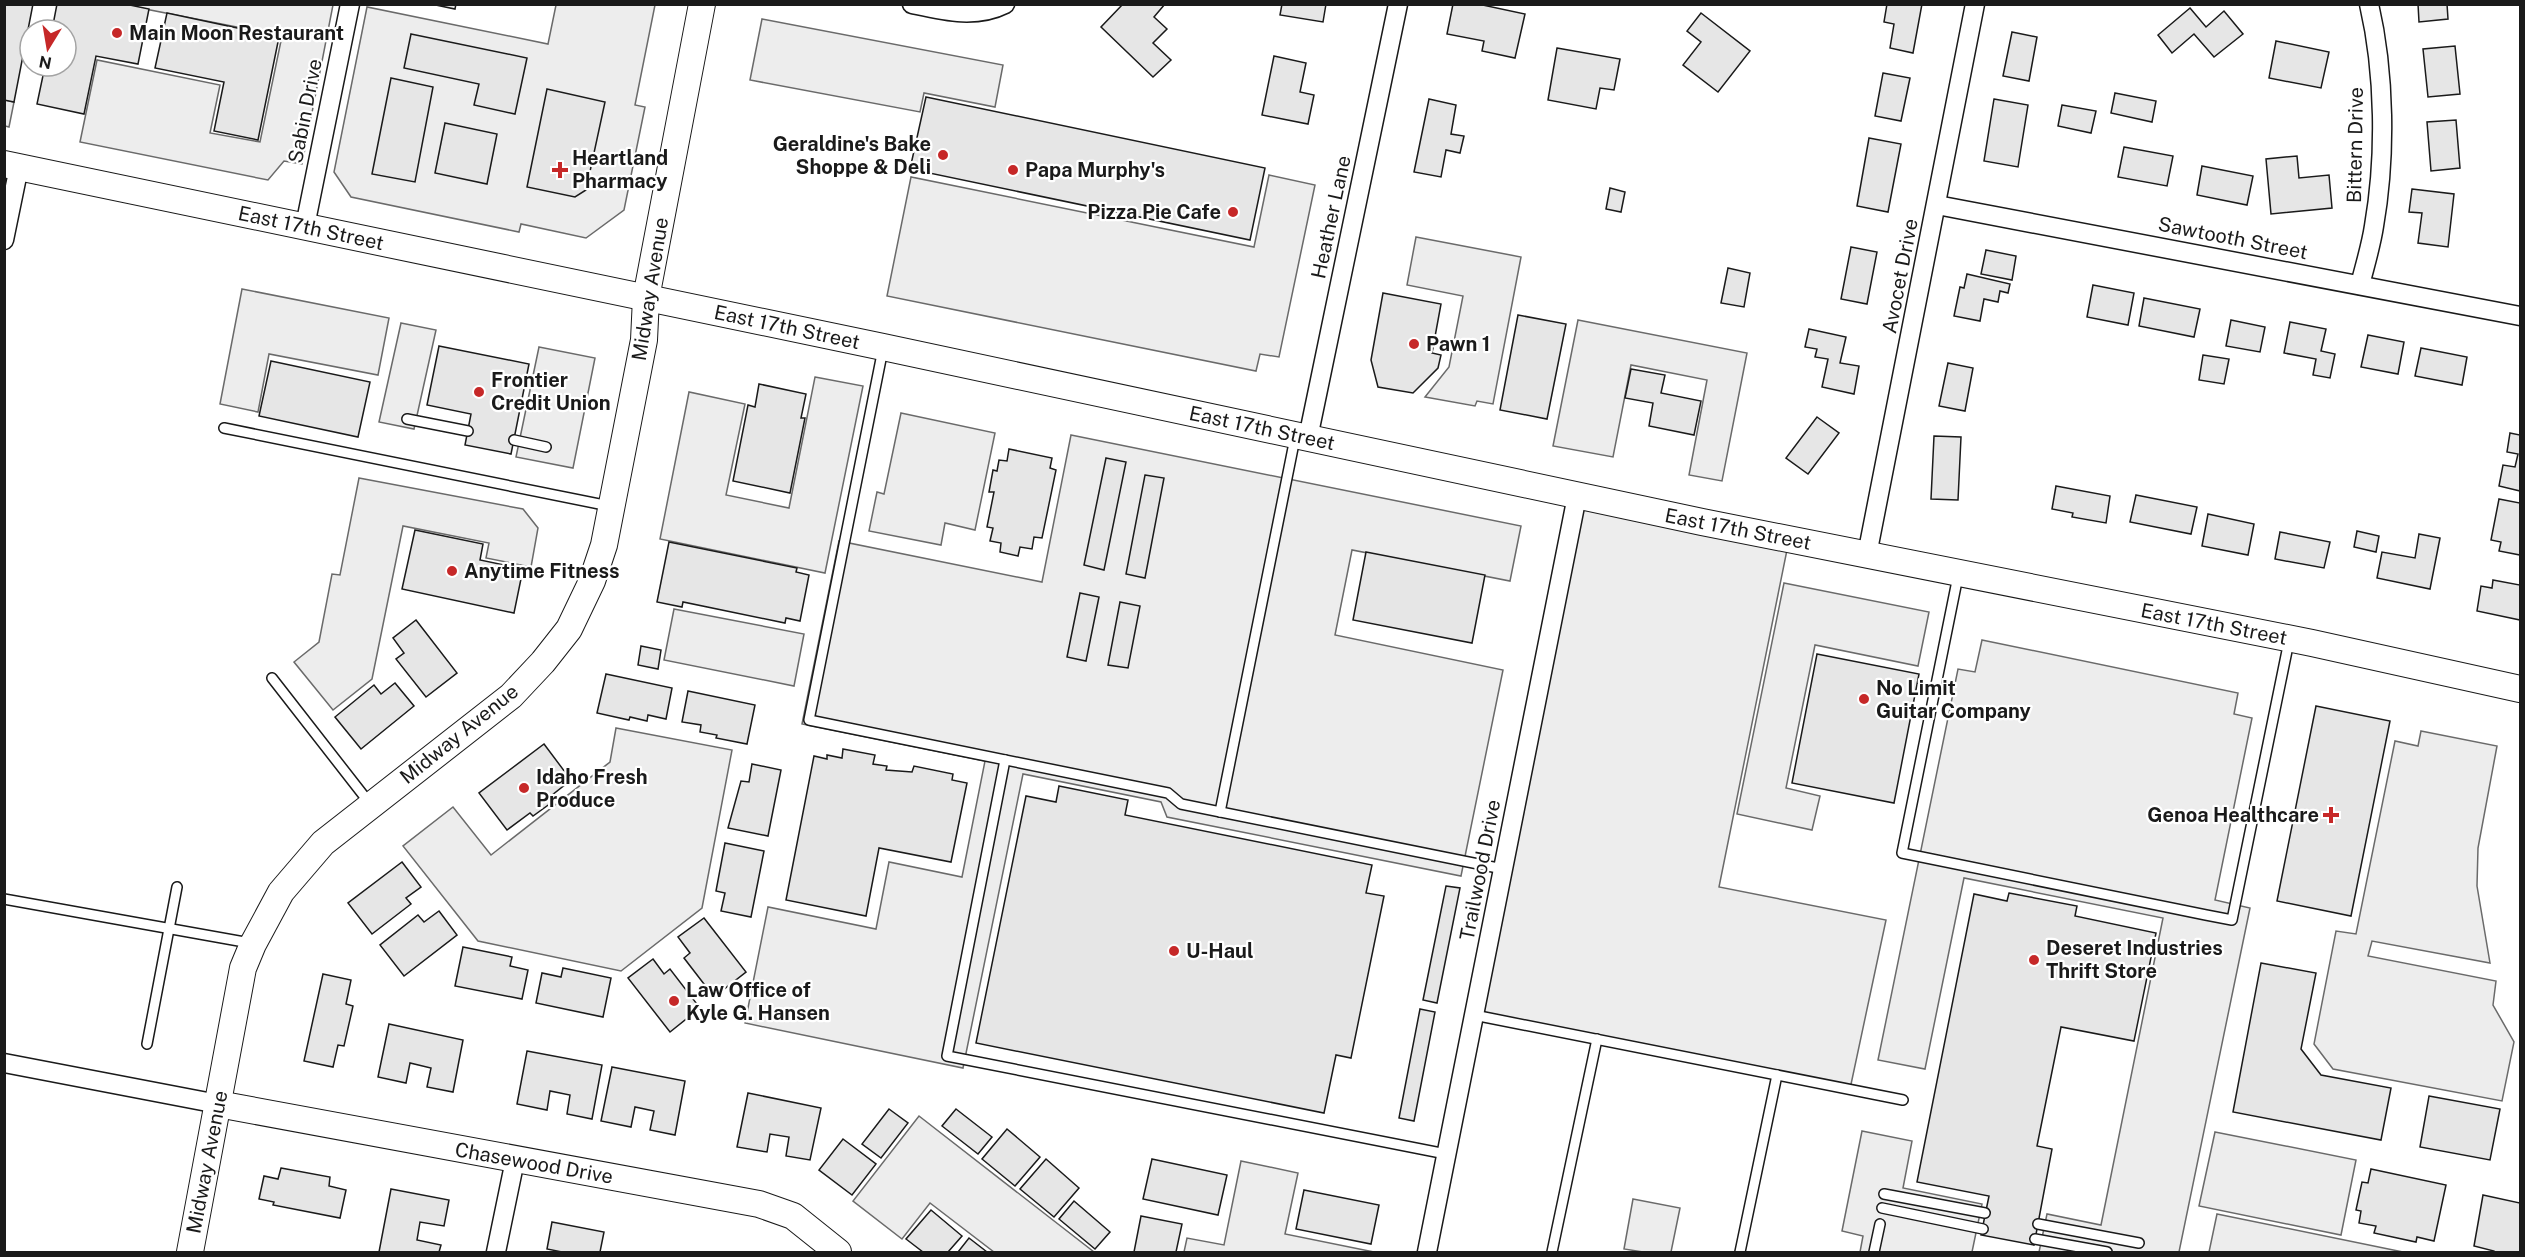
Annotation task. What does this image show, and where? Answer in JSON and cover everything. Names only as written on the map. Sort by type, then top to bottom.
[{"type":"main road","name":"Midway Avenue","points":[[190,1252],[243,968],[281,892],[316,851],[511,696],[543,662],[569,629],[592,581],[604,545],[644,340],[646,298],[702,4]]},
{"type":"main road","name":"East 17th Street","points":[[12,166],[884,347],[1577,496],[2289,639],[2520,689]]},
{"type":"main road","name":"Chasewood Drive","points":[[218,1104],[759,1204],[793,1216],[838,1252]]},
{"type":"street","name":"Sabin Drive","points":[[305,226],[350,4]]},
{"type":"street","points":[[912,4],[956,13],[990,12],[1005,4]]},
{"type":"street","name":"Heather Lane","points":[[1301,437],[1398,4]]},
{"type":"street","name":"Avocet Drive","points":[[1867,555],[1975,4]]},
{"type":"street","name":"Bittern Drive","points":[[2360,285],[2374,226],[2380,176],[2382,109],[2373,22],[2368,4]]},
{"type":"street","points":[[4,240],[12,166]]},
{"type":"street","name":"Sawtooth Street","points":[[1937,205],[2520,316]]},
{"type":"street","name":"Trailwood Drive","points":[[1427,1252],[1577,496]]},
{"type":"street","points":[[4,1063],[218,1104]]},
{"type":"street","points":[[496,1252],[515,1160]]},
{"type":"lane","points":[[884,347],[809,720],[1168,793],[1181,804],[1503,868]]},
{"type":"lane","points":[[407,419],[468,431]]},
{"type":"lane","points":[[224,428],[612,506]]},
{"type":"lane","points":[[1220,812],[1301,437]]},
{"type":"lane","points":[[514,440],[546,447]]},
{"type":"lane","points":[[1959,573],[1902,853],[2206,915],[2232,920],[2289,639]]},
{"type":"lane","points":[[272,678],[371,805]]},
{"type":"lane","points":[[1005,760],[946,1056],[1446,1154]]},
{"type":"lane","points":[[147,1044],[177,887]]},
{"type":"lane","points":[[4,899],[253,944]]},
{"type":"lane","points":[[1474,1015],[1904,1100]]},
{"type":"lane","points":[[1552,1252],[1597,1039]]},
{"type":"lane","points":[[1740,1252],[1778,1075]]},
{"type":"lane","points":[[1884,1194],[1985,1213]]},
{"type":"lane","points":[[1882,1208],[1983,1229]]},
{"type":"lane","points":[[1874,1252],[1880,1224]]},
{"type":"lane","points":[[2038,1224],[2139,1243]]},
{"type":"lane","points":[[2035,1239],[2107,1252]]},
{"type":"shaded area","points":[[125,5],[333,5],[302,164],[284,161],[268,180],[80,142],[97,60],[220,85],[210,133],[260,142],[282,36]]},
{"type":"shaded area","points":[[556,5],[655,5],[635,105],[645,107],[624,210],[586,238],[521,224],[519,232],[351,197],[334,172],[367,7],[548,44]]},
{"type":"shaded area","points":[[762,19],[1003,65],[995,107],[924,93],[920,112],[750,80]]},
{"type":"shaded area","points":[[5,100],[14,102],[9,127],[5,126]]},
{"type":"shaded area","points":[[1269,175],[1315,185],[1279,357],[1260,354],[1256,371],[887,296],[911,177],[1254,247]]},
{"type":"shaded area","points":[[1416,237],[1521,257],[1493,404],[1477,401],[1475,406],[1425,397],[1449,367],[1463,296],[1407,285]]},
{"type":"shaded area","points":[[242,289],[389,318],[378,375],[269,354],[258,412],[220,404]]},
{"type":"shaded area","points":[[1578,320],[1747,353],[1722,481],[1689,475],[1707,380],[1631,365],[1613,457],[1553,446]]},
{"type":"shaded area","points":[[401,323],[436,330],[414,429],[379,422]]},
{"type":"shaded area","points":[[539,347],[595,358],[573,468],[516,457]]},
{"type":"shaded area","points":[[815,377],[863,386],[825,573],[660,539],[689,392],[745,404],[726,495],[789,508]]},
{"type":"shaded area","points":[[901,413],[995,433],[975,530],[945,523],[941,545],[869,531],[877,492],[884,494]]},
{"type":"shaded area","points":[[1071,435],[1521,526],[1510,581],[1352,550],[1335,635],[1503,670],[1461,876],[1167,817],[1161,802],[1023,774],[963,1068],[745,1023],[768,907],[876,929],[889,862],[962,877],[985,761],[802,724],[839,541],[1042,582]]},
{"type":"shaded area","points":[[359,478],[523,509],[538,528],[531,567],[486,558],[489,543],[403,526],[372,679],[333,710],[294,662],[319,642],[332,574],[340,575]]},
{"type":"shaded area","points":[[1577,496],[1789,540],[1719,887],[1886,920],[1850,1089],[1474,1015]]},
{"type":"shaded area","points":[[1784,583],[1929,612],[1918,666],[1815,645],[1786,788],[1820,796],[1812,830],[1737,814]]},
{"type":"shaded area","points":[[674,609],[804,634],[794,686],[664,660]]},
{"type":"shaded area","points":[[1982,640],[2238,693],[2234,714],[2252,718],[2215,900],[2250,908],[2179,1252],[2039,1252],[2047,1214],[2101,1225],[2163,918],[1964,878],[1925,1069],[1878,1060],[1958,669],[1975,672]]},
{"type":"shaded area","points":[[616,728],[732,750],[702,908],[621,971],[478,941],[403,846],[453,807],[491,855],[610,762]]},
{"type":"shaded area","points":[[2421,731],[2497,746],[2478,848],[2477,886],[2490,963],[2372,941],[2368,956],[2496,981],[2493,1005],[2514,1042],[2502,1101],[2333,1069],[2314,1044],[2336,931],[2356,934],[2395,741],[2418,746]]},
{"type":"shaded area","points":[[919,1116],[1094,1252],[994,1252],[930,1203],[902,1239],[853,1201]]},
{"type":"shaded area","points":[[1862,1131],[1912,1141],[1903,1188],[1982,1204],[1972,1252],[1860,1252],[1863,1236],[1842,1231]]},
{"type":"shaded area","points":[[2215,1132],[2356,1160],[2341,1235],[2199,1206]]},
{"type":"shaded area","points":[[1241,1161],[1298,1173],[1285,1234],[1374,1252],[1184,1252],[1187,1238],[1224,1245]]},
{"type":"shaded area","points":[[1633,1199],[1680,1208],[1671,1252],[1624,1249]]},
{"type":"shaded area","points":[[2217,1214],[2403,1252],[2209,1252]]},
{"type":"building","points":[[4,4],[33,4],[30,18],[18,18],[19,78],[14,102],[4,100]]},
{"type":"building","points":[[57,4],[125,4],[149,9],[138,64],[96,56],[84,114],[37,104],[42,78],[78,78],[78,18],[54,18]]},
{"type":"building","points":[[431,4],[456,4],[455,9]]},
{"type":"building","points":[[1123,4],[1165,4],[1154,17],[1167,29],[1153,43],[1171,60],[1153,77],[1101,27]]},
{"type":"building","points":[[1282,4],[1326,4],[1323,22],[1280,15]]},
{"type":"building","points":[[1453,4],[1478,4],[1525,14],[1515,58],[1482,51],[1484,41],[1447,34]]},
{"type":"building","points":[[1887,4],[1922,4],[1913,53],[1890,48],[1894,24],[1884,22]]},
{"type":"building","points":[[2418,4],[2447,4],[2448,19],[2419,22]]},
{"type":"building","points":[[2190,8],[2206,27],[2224,11],[2243,34],[2214,57],[2194,34],[2172,53],[2158,35]]},
{"type":"building","points":[[167,13],[279,37],[258,140],[214,131],[224,82],[155,68]]},
{"type":"building","points":[[1701,13],[1750,51],[1718,92],[1683,65],[1701,42],[1687,31]]},
{"type":"building","points":[[2012,32],[2037,37],[2029,81],[2003,76]]},
{"type":"building","points":[[411,34],[527,58],[515,114],[474,105],[479,84],[404,68]]},
{"type":"building","points":[[2276,41],[2329,52],[2321,88],[2269,78]]},
{"type":"building","points":[[2455,46],[2460,94],[2428,97],[2423,49]]},
{"type":"building","points":[[1557,48],[1620,59],[1614,90],[1600,88],[1596,109],[1548,100]]},
{"type":"building","points":[[1274,56],[1306,63],[1300,92],[1314,95],[1308,124],[1262,115]]},
{"type":"building","points":[[1883,73],[1910,78],[1901,121],[1875,116]]},
{"type":"building","points":[[391,78],[433,87],[415,182],[372,174]]},
{"type":"building","points":[[547,89],[605,102],[586,190],[575,197],[527,187]]},
{"type":"building","points":[[2115,93],[2156,101],[2152,122],[2111,113]]},
{"type":"building","points":[[926,97],[1265,168],[1250,240],[910,169]]},
{"type":"building","points":[[1429,99],[1456,105],[1451,134],[1464,136],[1460,153],[1446,150],[1441,177],[1414,172]]},
{"type":"building","points":[[1994,99],[2028,105],[2018,167],[1984,161]]},
{"type":"building","points":[[2062,105],[2096,111],[2091,133],[2058,126]]},
{"type":"building","points":[[2456,120],[2460,168],[2431,171],[2427,122]]},
{"type":"building","points":[[445,123],[497,134],[487,184],[435,173]]},
{"type":"building","points":[[1869,138],[1901,144],[1888,212],[1857,206]]},
{"type":"building","points":[[2124,147],[2173,156],[2167,186],[2118,177]]},
{"type":"building","points":[[2297,156],[2299,178],[2329,175],[2332,208],[2271,214],[2266,159]]},
{"type":"building","points":[[2202,166],[2253,176],[2247,205],[2197,195]]},
{"type":"building","points":[[1610,188],[1625,192],[1621,212],[1606,209]]},
{"type":"building","points":[[2412,189],[2454,194],[2448,247],[2418,243],[2422,213],[2409,212]]},
{"type":"building","points":[[1851,247],[1877,252],[1867,304],[1841,299]]},
{"type":"building","points":[[1986,250],[2016,256],[2012,280],[1981,274]]},
{"type":"building","points":[[1728,268],[1750,273],[1744,307],[1721,303]]},
{"type":"building","points":[[1967,274],[2010,284],[2008,293],[2000,291],[1998,302],[1984,299],[1980,321],[1954,316],[1960,287],[1964,288]]},
{"type":"building","points":[[2093,285],[2134,293],[2128,325],[2087,317]]},
{"type":"building","points":[[1383,293],[1441,304],[1432,353],[1441,355],[1438,368],[1413,393],[1378,387],[1371,360]]},
{"type":"building","points":[[2144,298],[2200,309],[2194,337],[2139,326]]},
{"type":"building","points":[[1518,315],[1566,324],[1547,419],[1500,410]]},
{"type":"building","points":[[2231,320],[2265,327],[2260,352],[2226,346]]},
{"type":"building","points":[[2290,322],[2326,329],[2321,351],[2335,354],[2330,378],[2313,375],[2316,359],[2284,353]]},
{"type":"building","points":[[1809,329],[1846,337],[1840,363],[1859,366],[1854,394],[1822,387],[1828,359],[1815,357],[1817,349],[1805,347]]},
{"type":"building","points":[[2368,335],[2404,342],[2398,374],[2361,367]]},
{"type":"building","points":[[439,346],[529,364],[511,454],[465,445],[471,414],[427,405]]},
{"type":"building","points":[[2421,348],[2467,357],[2462,385],[2415,376]]},
{"type":"building","points":[[2203,355],[2229,359],[2224,384],[2199,380]]},
{"type":"building","points":[[271,361],[370,382],[358,437],[259,416]]},
{"type":"building","points":[[1948,363],[1973,368],[1965,411],[1939,406]]},
{"type":"building","points":[[1631,369],[1665,375],[1661,393],[1701,401],[1694,435],[1649,426],[1653,403],[1625,398]]},
{"type":"building","points":[[759,384],[806,394],[801,418],[805,418],[790,493],[733,481],[748,405],[755,407]]},
{"type":"building","points":[[1817,417],[1839,433],[1808,474],[1786,458]]},
{"type":"building","points":[[2510,433],[2520,435],[2520,491],[2499,486],[2503,465],[2515,467],[2518,454],[2507,452]]},
{"type":"building","points":[[1934,436],[1961,437],[1958,500],[1931,499]]},
{"type":"building","points":[[1009,449],[1052,458],[1050,468],[1056,470],[1042,538],[1034,537],[1032,549],[1020,547],[1018,556],[1000,552],[1001,543],[990,541],[993,528],[987,527],[994,492],[989,492],[993,470],[997,471],[999,460],[1007,461]]},
{"type":"building","points":[[1106,458],[1126,462],[1104,570],[1084,565]]},
{"type":"building","points":[[1145,475],[1164,478],[1145,578],[1126,574]]},
{"type":"building","points":[[2056,486],[2110,496],[2106,523],[2072,517],[2073,513],[2052,509]]},
{"type":"building","points":[[2136,495],[2197,507],[2191,534],[2130,522]]},
{"type":"building","points":[[2499,499],[2520,503],[2520,555],[2499,551],[2501,542],[2491,540]]},
{"type":"building","points":[[2208,514],[2254,524],[2248,555],[2202,546]]},
{"type":"building","points":[[415,530],[483,544],[480,560],[523,569],[514,613],[402,589]]},
{"type":"building","points":[[2357,531],[2379,536],[2376,552],[2354,547]]},
{"type":"building","points":[[2280,532],[2330,542],[2324,568],[2275,559]]},
{"type":"building","points":[[2419,534],[2440,538],[2430,589],[2377,578],[2382,552],[2415,558]]},
{"type":"building","points":[[669,542],[797,568],[796,572],[809,575],[800,621],[786,618],[785,623],[683,602],[682,607],[657,602]]},
{"type":"building","points":[[1366,552],[1485,575],[1472,643],[1353,620]]},
{"type":"building","points":[[2493,580],[2520,585],[2520,620],[2477,611],[2481,586],[2492,588]]},
{"type":"building","points":[[1080,593],[1099,597],[1086,661],[1067,657]]},
{"type":"building","points":[[1120,602],[1140,606],[1128,668],[1108,665]]},
{"type":"building","points":[[416,620],[457,673],[426,697],[396,659],[404,653],[393,638]]},
{"type":"building","points":[[641,646],[661,650],[658,669],[638,665]]},
{"type":"building","points":[[1817,654],[1919,674],[1894,803],[1792,783]]},
{"type":"building","points":[[606,674],[672,688],[666,719],[648,715],[647,721],[630,717],[629,720],[597,713]]},
{"type":"building","points":[[395,683],[414,706],[361,749],[335,717],[374,685],[381,694]]},
{"type":"building","points":[[688,691],[755,705],[747,744],[716,738],[717,735],[700,732],[701,725],[682,722]]},
{"type":"building","points":[[2316,706],[2390,721],[2351,916],[2277,901]]},
{"type":"building","points":[[544,744],[571,780],[547,799],[551,803],[533,816],[530,813],[507,830],[479,793]]},
{"type":"building","points":[[843,749],[875,755],[873,764],[887,766],[886,770],[912,772],[914,766],[953,774],[952,780],[967,783],[951,862],[879,848],[866,916],[786,900],[814,756],[827,759],[827,755],[842,758]]},
{"type":"building","points":[[752,764],[781,770],[768,836],[728,828],[741,781],[749,782]]},
{"type":"building","points":[[1059,786],[1128,800],[1125,815],[1372,865],[1366,893],[1384,896],[1351,1058],[1336,1055],[1324,1113],[976,1043],[1026,796],[1056,802]]},
{"type":"building","points":[[725,843],[764,851],[751,917],[721,911],[725,893],[716,891]]},
{"type":"building","points":[[402,862],[421,887],[406,898],[411,904],[372,934],[348,903]]},
{"type":"building","points":[[1446,886],[1460,888],[1437,1003],[1423,1000]]},
{"type":"building","points":[[2009,893],[2077,906],[2075,916],[2156,933],[2134,1041],[2061,1027],[2037,1146],[2052,1149],[2034,1245],[1981,1235],[1989,1196],[1917,1182],[1974,894],[2007,901]]},
{"type":"building","points":[[439,911],[457,935],[404,976],[380,945],[418,915],[424,922]]},
{"type":"building","points":[[704,918],[746,972],[714,997],[684,958],[690,953],[678,937]]},
{"type":"building","points":[[463,947],[512,957],[510,966],[528,970],[522,999],[455,986]]},
{"type":"building","points":[[653,959],[664,974],[670,969],[700,1008],[670,1032],[628,978]]},
{"type":"building","points":[[2261,963],[2316,973],[2301,1049],[2321,1075],[2391,1088],[2381,1140],[2233,1112]]},
{"type":"building","points":[[563,968],[611,978],[603,1017],[536,1003],[542,973],[561,977]]},
{"type":"building","points":[[323,974],[351,980],[346,1004],[353,1006],[344,1046],[338,1045],[333,1067],[304,1061]]},
{"type":"building","points":[[1420,1009],[1435,1012],[1414,1121],[1399,1118]]},
{"type":"building","points":[[389,1024],[463,1040],[453,1092],[427,1087],[431,1068],[410,1063],[406,1083],[378,1077]]},
{"type":"building","points":[[527,1051],[602,1065],[592,1119],[567,1114],[570,1095],[550,1091],[547,1110],[517,1104]]},
{"type":"building","points":[[612,1067],[685,1081],[675,1135],[650,1130],[654,1111],[635,1107],[631,1127],[601,1121]]},
{"type":"building","points":[[748,1093],[821,1108],[810,1160],[786,1156],[789,1137],[770,1134],[767,1152],[737,1147]]},
{"type":"building","points":[[2429,1096],[2500,1109],[2490,1160],[2420,1147]]},
{"type":"building","points":[[889,1109],[908,1123],[881,1158],[862,1144]]},
{"type":"building","points":[[956,1109],[992,1137],[978,1154],[942,1126]]},
{"type":"building","points":[[1007,1129],[1040,1157],[1015,1186],[982,1159]]},
{"type":"building","points":[[843,1139],[876,1164],[852,1195],[819,1170]]},
{"type":"building","points":[[1046,1159],[1079,1188],[1054,1217],[1020,1189]]},
{"type":"building","points":[[1152,1159],[1227,1175],[1218,1215],[1143,1199]]},
{"type":"building","points":[[281,1168],[330,1177],[329,1186],[346,1190],[340,1218],[273,1205],[274,1202],[259,1199],[264,1176],[278,1179]]},
{"type":"building","points":[[2371,1169],[2446,1185],[2434,1241],[2417,1237],[2416,1242],[2374,1233],[2376,1226],[2359,1223],[2361,1211],[2356,1210],[2362,1182],[2368,1183]]},
{"type":"building","points":[[391,1189],[449,1200],[444,1226],[420,1222],[417,1240],[441,1245],[439,1252],[379,1252]]},
{"type":"building","points":[[1304,1190],[1379,1205],[1371,1244],[1296,1229]]},
{"type":"building","points":[[2483,1195],[2520,1203],[2520,1252],[2494,1252],[2474,1246]]},
{"type":"building","points":[[1074,1201],[1110,1232],[1095,1249],[1059,1219]]},
{"type":"building","points":[[931,1210],[962,1236],[948,1252],[923,1252],[906,1239]]},
{"type":"building","points":[[1141,1216],[1182,1224],[1176,1252],[1134,1252]]},
{"type":"building","points":[[552,1222],[604,1232],[600,1252],[562,1252],[547,1249]]},
{"type":"building","points":[[969,1238],[987,1252],[958,1252]]},
{"type":"place","name":"Main Moon Restaurant","points":[[117,33]]},
{"type":"place","name":"Geraldine's Bake Shoppe & Deli","points":[[943,155]]},
{"type":"place","name":"Heartland Pharmacy","points":[[560,170]]},
{"type":"place","name":"Papa Murphy's","points":[[1013,170]]},
{"type":"place","name":"Pizza Pie Cafe","points":[[1233,212]]},
{"type":"place","name":"Pawn 1","points":[[1414,344]]},
{"type":"place","name":"Frontier Credit Union","points":[[479,392]]},
{"type":"place","name":"Anytime Fitness","points":[[452,571]]},
{"type":"place","name":"No Limit Guitar Company","points":[[1864,699]]},
{"type":"place","name":"Idaho Fresh Produce","points":[[524,788]]},
{"type":"place","name":"Genoa Healthcare","points":[[2331,815]]},
{"type":"place","name":"U-Haul","points":[[1174,951]]},
{"type":"place","name":"Deseret Industries Thrift Store","points":[[2034,960]]},
{"type":"place","name":"Law Office of Kyle G. Hansen","points":[[674,1001]]}]
